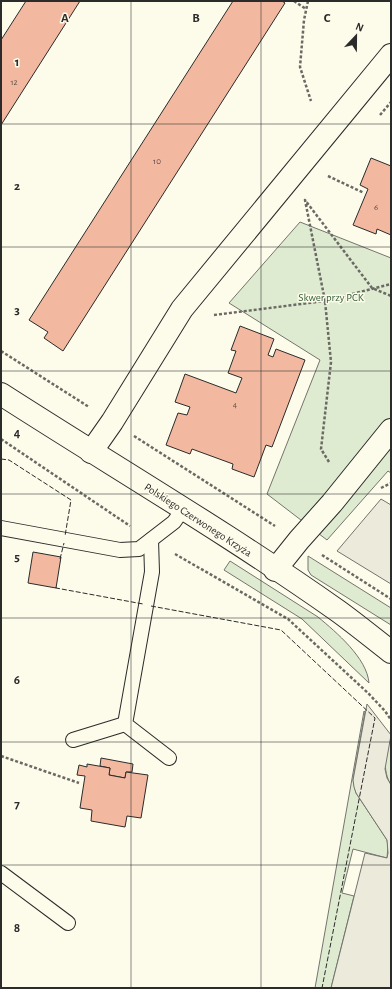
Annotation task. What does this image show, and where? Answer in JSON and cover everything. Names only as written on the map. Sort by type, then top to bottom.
[{"type":"street","points":[[91,452],[112,422],[182,309],[391,56]]},
{"type":"street","name":"Polskiego Czerwonego Krzyża","points":[[1,394],[183,509],[338,612],[391,652]]},
{"type":"street","points":[[275,570],[391,430]]},
{"type":"lane","points":[[1,528],[120,550],[139,549],[174,522],[183,509]]},
{"type":"lane","points":[[125,724],[152,572],[151,540]]},
{"type":"lane","points":[[73,740],[125,724]]},
{"type":"lane","points":[[125,724],[169,758]]},
{"type":"lane","points":[[1,873],[68,923]]},
{"type":"path","points":[[294,1],[306,9]]},
{"type":"path","points":[[308,1],[304,20],[300,67],[311,102]]},
{"type":"path","points":[[376,119],[391,102]]},
{"type":"path","points":[[323,180],[332,170]]},
{"type":"path","points":[[327,176],[364,193]]},
{"type":"path","points":[[300,206],[310,195]]},
{"type":"path","points":[[305,200],[372,288],[391,296]]},
{"type":"path","points":[[305,200],[325,301],[331,362],[321,448],[332,468]]},
{"type":"path","points":[[213,315],[325,301],[391,284]]},
{"type":"path","points":[[1,351],[391,599]]},
{"type":"path","points":[[1,439],[151,540],[288,619],[368,693],[385,711],[391,720]]},
{"type":"path","points":[[1,756],[79,783]]},
{"type":"green space","name":"Skwer przy PCK","points":[[300,222],[391,258],[391,473],[388,471],[327,540],[267,494],[320,360],[229,303]]},
{"type":"green space","points":[[308,556],[391,608],[391,625],[311,575],[308,570]]},
{"type":"green space","points":[[230,561],[318,617],[333,630],[357,655],[363,664],[369,683],[302,619],[224,570]]},
{"type":"green space","points":[[364,711],[353,780],[356,793],[387,840],[387,858],[353,849],[342,893],[354,896],[331,988],[315,988]]},
{"type":"green space","points":[[391,737],[391,785],[386,773],[385,761]]},
{"type":"shaded area","points":[[381,499],[391,505],[391,584],[337,551]]},
{"type":"shaded area","points":[[367,704],[391,735],[385,769],[387,778],[391,785],[391,988],[331,988],[365,853],[387,858],[388,853],[387,840],[356,793],[353,780]]},
{"type":"building","points":[[26,1],[80,1],[1,125],[1,40]]},
{"type":"building","points":[[233,1],[282,1],[285,3],[63,351],[44,338],[48,332],[29,320]]},
{"type":"building","points":[[371,158],[391,166],[391,235],[377,229],[376,234],[353,225],[368,189],[360,185]]},
{"type":"building","points":[[240,326],[274,339],[268,355],[273,357],[276,349],[305,360],[272,447],[266,445],[254,477],[232,469],[233,464],[192,449],[190,454],[166,445],[178,413],[187,415],[190,407],[175,402],[185,374],[236,393],[242,378],[228,373],[236,351],[231,350]]},
{"type":"building","points":[[33,552],[61,557],[56,588],[28,583]]},
{"type":"building","points":[[101,758],[133,764],[132,772],[126,772],[125,778],[109,775],[110,768],[100,766]]},
{"type":"building","points":[[87,764],[110,768],[109,775],[125,778],[126,772],[148,775],[141,818],[127,816],[125,827],[91,821],[92,810],[80,808],[85,776],[77,775],[79,765],[87,767]]},
{"type":"fence","points":[[1,459],[9,460],[71,500],[65,536]]},
{"type":"fence","points":[[60,559],[64,543]]},
{"type":"fence","points":[[56,587],[143,604]]},
{"type":"fence","points":[[151,606],[281,630],[375,718],[322,988]]}]
